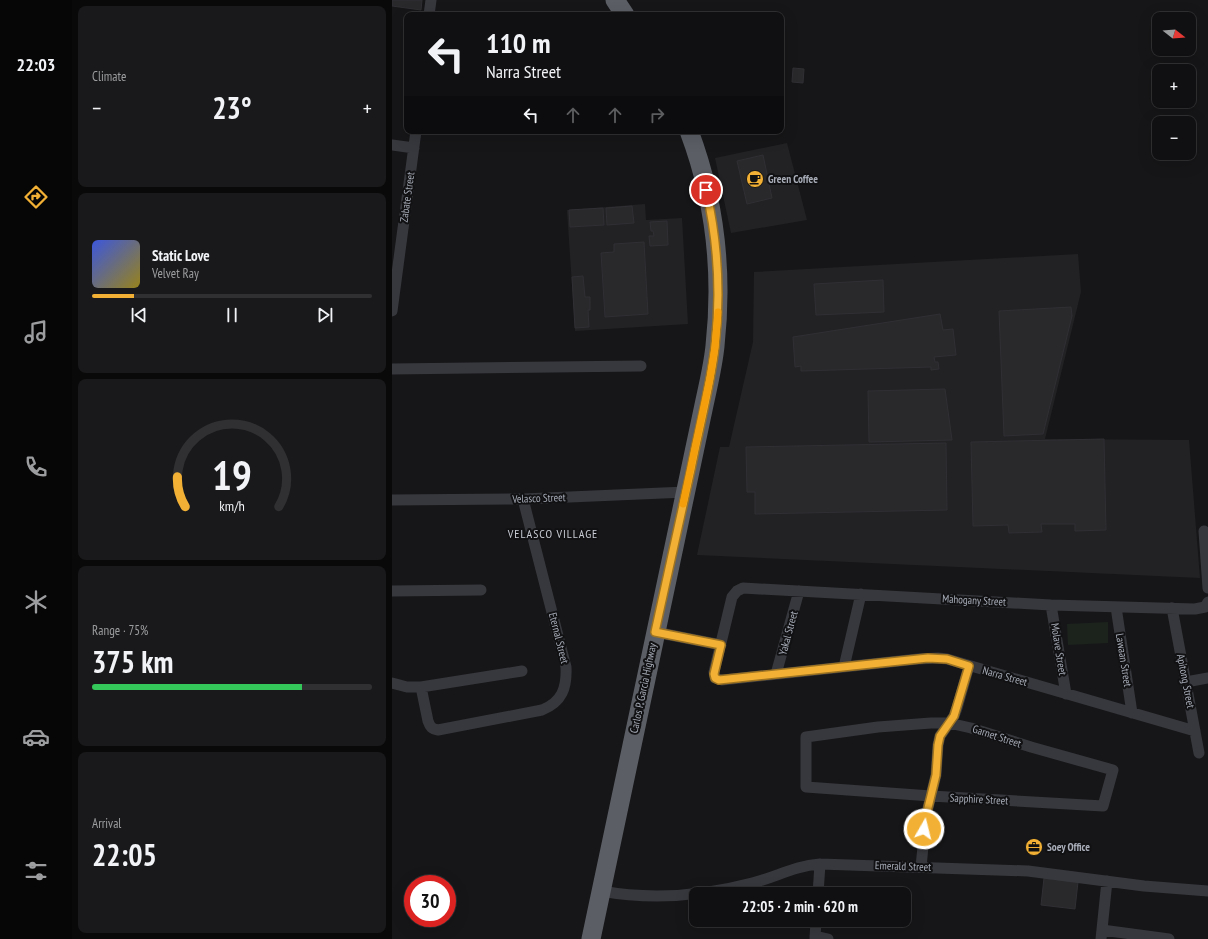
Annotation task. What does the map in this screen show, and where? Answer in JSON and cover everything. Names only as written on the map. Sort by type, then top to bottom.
[{"type":"highway","points":[[615,0],[623,12]]},
{"type":"highway","name":"Carlos P. Garcia Highway","points":[[591,939],[655,632],[686,492],[715,347],[718,317],[717,249],[712,215],[701,165],[690,134]]},
{"type":"street","points":[[429,12],[431,0]]},
{"type":"street","name":"Zabate Street","points":[[392,311],[416,134]]},
{"type":"street","points":[[392,145],[414,148]]},
{"type":"street","points":[[392,368],[641,366]]},
{"type":"street","name":"Velasco Street","points":[[392,500],[523,498],[686,492]]},
{"type":"street","name":"Eternal Street","points":[[422,686],[430,727],[438,730],[542,710],[557,702],[562,694],[565,686],[566,667],[523,498]]},
{"type":"street","points":[[1204,531],[1208,588]]},
{"type":"street","name":"Mahogany Street","points":[[721,645],[731,601],[737,591],[747,588],[1051,604],[1172,608],[1201,608],[1205,607],[1208,602]]},
{"type":"street","points":[[392,591],[481,590]]},
{"type":"street","name":"Yakal Street","points":[[776,674],[799,591]]},
{"type":"street","points":[[844,667],[861,594]]},
{"type":"street","name":"Molave Street","points":[[1051,604],[1066,694]]},
{"type":"street","name":"Lawaan Street","points":[[1116,606],[1132,713]]},
{"type":"street","name":"Apitong Street","points":[[1172,608],[1199,753]]},
{"type":"street","points":[[655,632],[721,645]]},
{"type":"street","name":"Narra Street","points":[[721,645],[714,672],[715,678],[722,680],[928,658],[947,659],[1195,731]]},
{"type":"street","points":[[921,867],[926,816],[936,775],[940,736],[954,716],[969,666]]},
{"type":"street","points":[[392,683],[406,686],[422,686],[522,671]]},
{"type":"street","points":[[1186,682],[1208,678]]},
{"type":"street","name":"Garnet Street","points":[[806,787],[806,737],[878,727],[931,723],[949,724],[971,728],[1031,747],[1113,770],[1104,806]]},
{"type":"street","name":"Sapphire Street","points":[[806,787],[1104,806]]},
{"type":"street","points":[[818,887],[820,864]]},
{"type":"street","name":"Emerald Street","points":[[601,891],[640,896],[692,894],[729,889],[754,883],[797,867],[820,864],[1028,871],[1107,881],[1208,891]]},
{"type":"street","points":[[1107,881],[1102,934],[1169,939]]},
{"type":"street","points":[[816,927],[815,937],[828,939]]},
{"type":"shaded area","points":[[787,143],[807,220],[731,233],[715,158]]},
{"type":"shaded area","points":[[645,204],[646,220],[682,218],[688,324],[575,331],[567,210]]},
{"type":"shaded area","points":[[1078,254],[1081,292],[1045,439],[1189,440],[1200,578],[697,555],[720,447],[729,447],[753,342],[754,272]]},
{"type":"shaded area","points":[[1108,622],[1108,643],[1068,645],[1067,624]]},
{"type":"building","points":[[392,0],[422,0],[421,10],[392,6]]},
{"type":"building","points":[[793,68],[804,69],[803,83],[792,82]]},
{"type":"building","name":"Green Coffee","points":[[763,155],[772,198],[747,204],[737,161]]},
{"type":"building","points":[[632,206],[634,223],[607,225],[606,208]]},
{"type":"building","points":[[603,208],[604,225],[570,227],[569,210]]},
{"type":"building","points":[[667,221],[668,245],[650,246],[649,236],[654,236],[653,231],[651,231],[650,222]]},
{"type":"building","points":[[644,242],[648,314],[605,317],[601,253],[614,252],[614,244]]},
{"type":"building","points":[[583,276],[585,297],[590,297],[590,310],[588,310],[589,327],[575,328],[572,277]]},
{"type":"building","points":[[883,280],[884,312],[816,315],[814,284]]},
{"type":"building","points":[[1071,307],[1072,316],[1043,434],[1004,436],[999,311]]},
{"type":"building","points":[[940,314],[943,330],[953,329],[956,355],[934,357],[935,362],[938,362],[939,369],[931,370],[931,367],[801,371],[801,366],[795,367],[793,337]]},
{"type":"building","points":[[945,389],[952,440],[869,442],[868,391]]},
{"type":"building","points":[[1104,439],[1106,530],[1075,531],[1075,524],[1041,524],[1042,532],[1009,533],[1008,525],[973,526],[971,442]]},
{"type":"building","points":[[946,443],[947,510],[755,514],[755,492],[747,492],[746,447]]},
{"type":"building","points":[[1044,878],[1078,882],[1075,909],[1041,905]]},
{"type":"slow traffic","points":[[683,504],[710,378],[715,347],[718,312]]},
{"type":"place","name":"Green Coffee","points":[[755,179]]},
{"type":"place","name":"Soey Office","points":[[1034,847]]},
{"type":"district","name":"VELASCO VILLAGE","points":[[553,534]]},
{"type":"route","points":[[706,190],[712,215],[717,249],[718,317],[715,347],[710,378],[655,632],[721,645],[714,672],[714,677],[719,680],[928,658],[947,659],[969,666],[954,716],[940,736],[936,775],[924,829]]}]
